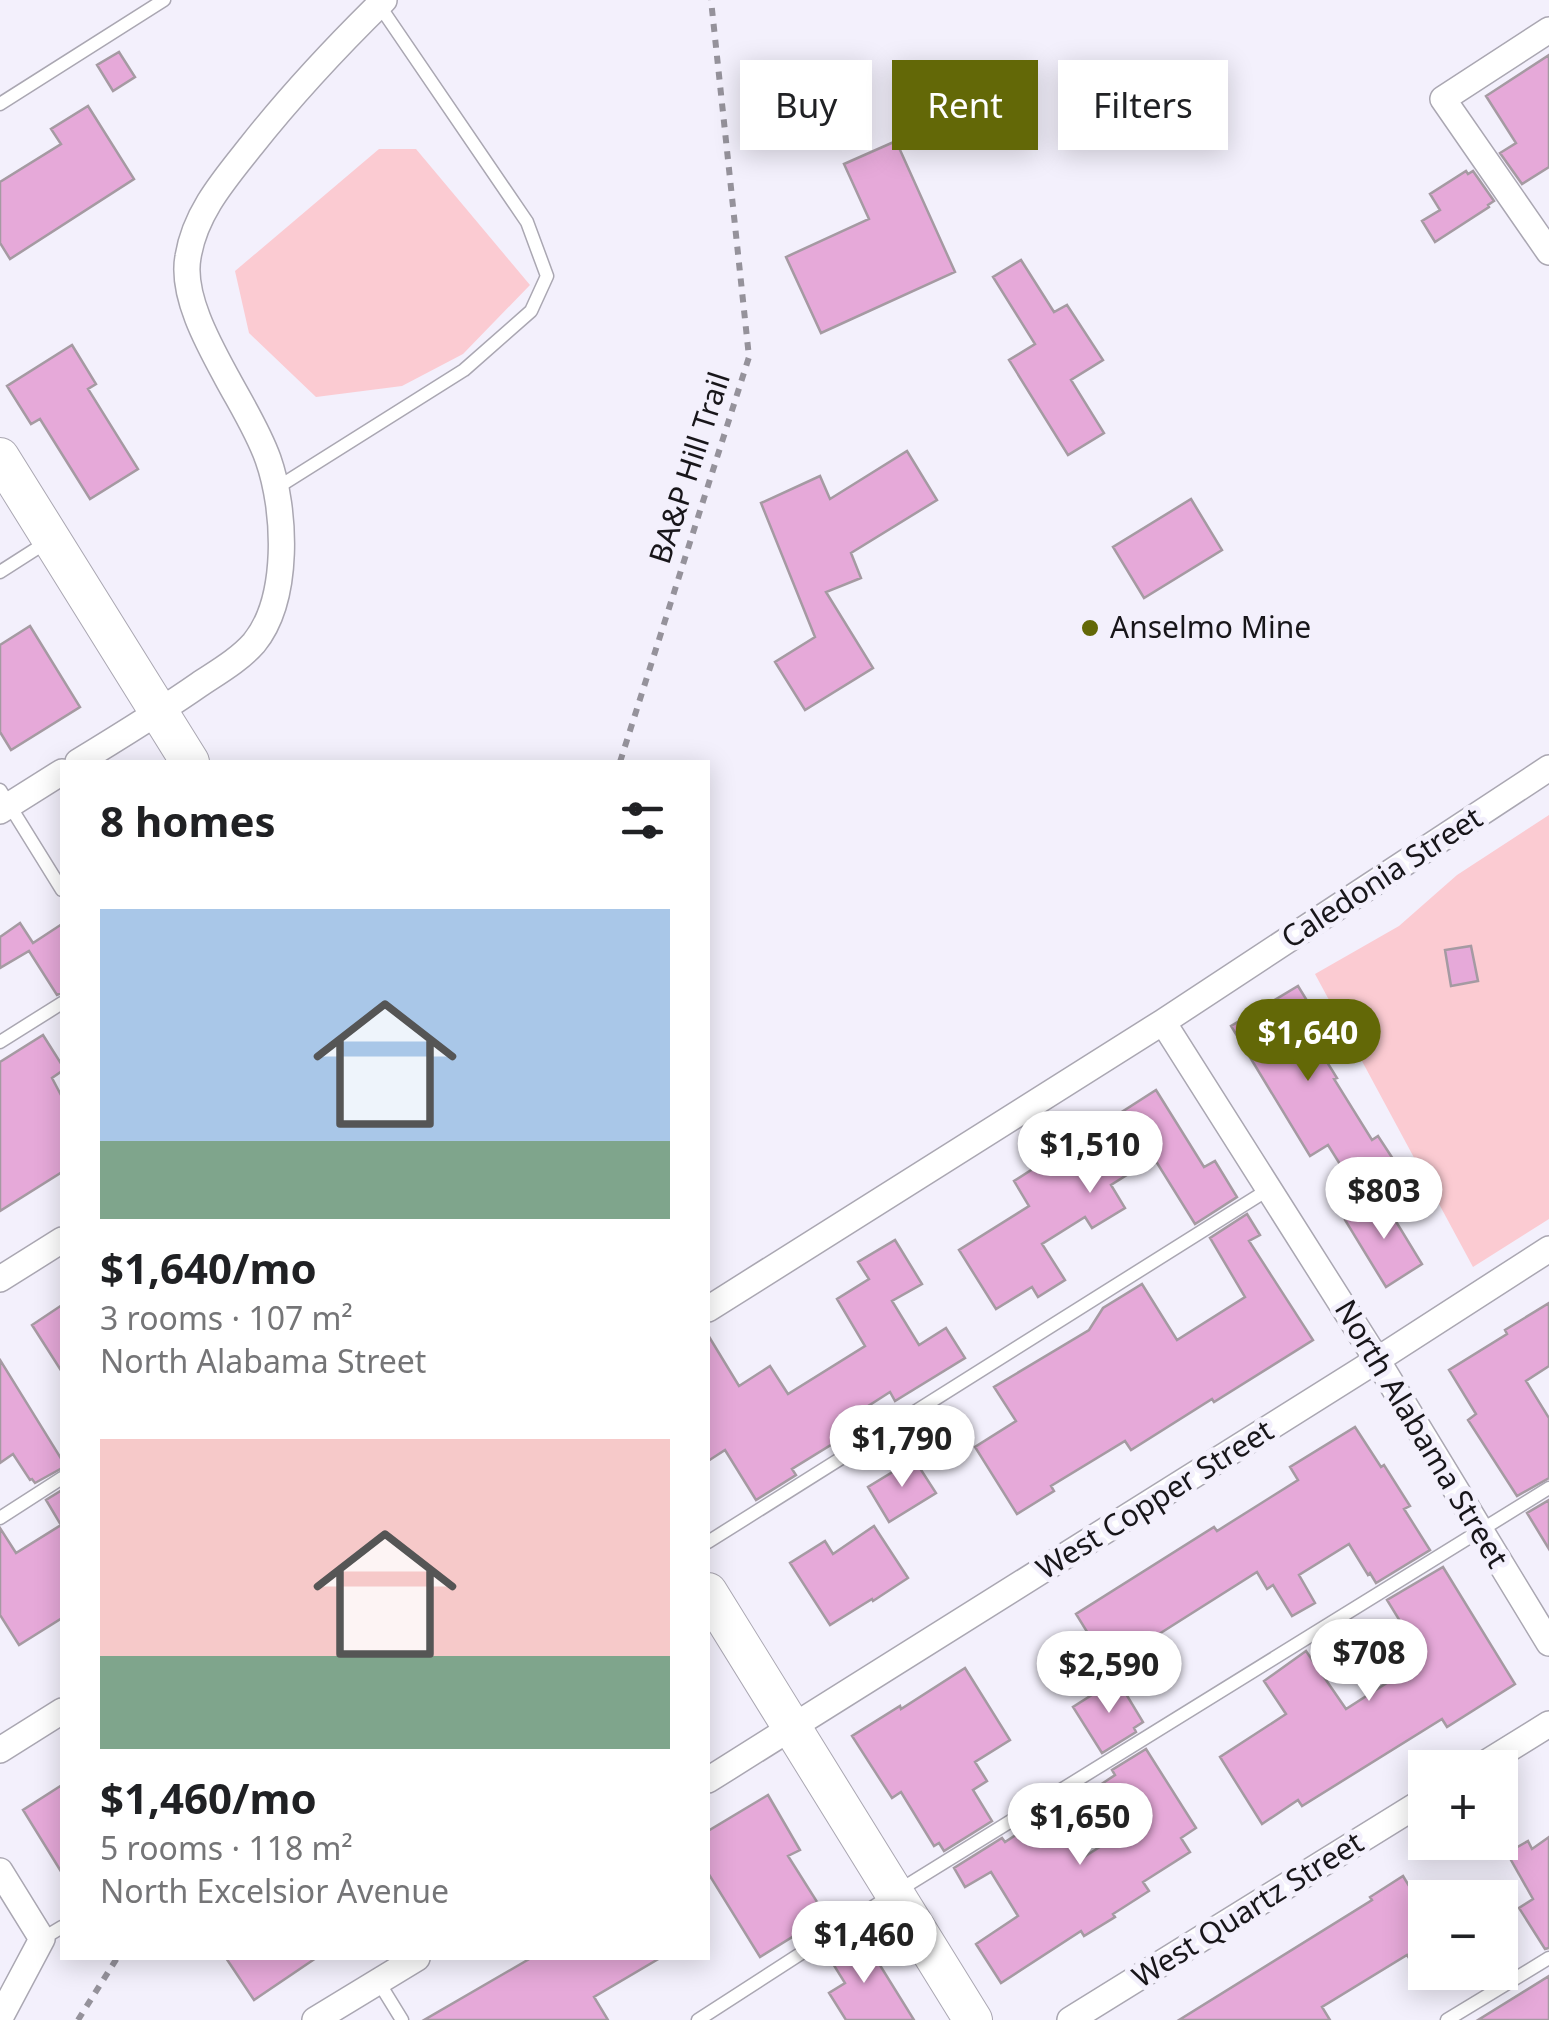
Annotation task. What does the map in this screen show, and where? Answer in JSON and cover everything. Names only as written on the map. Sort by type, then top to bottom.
[{"type":"street","points":[[81,760],[239,658],[255,641],[269,616],[278,588],[281,552],[269,462],[199,319],[188,285],[187,260],[194,230],[206,204],[226,177],[282,107],[382,2]]},
{"type":"street","points":[[1549,30],[1442,99],[1549,252]]},
{"type":"street","points":[[0,457],[189,760]]},
{"type":"street","name":"Caledonia Street","points":[[710,1307],[1164,1022],[1549,768]]},
{"type":"street","points":[[3,802],[60,773]]},
{"type":"street","name":"North Alabama Street","points":[[1164,1022],[1549,1643]]},
{"type":"street","points":[[0,1279],[60,1241]]},
{"type":"street","name":"West Copper Street","points":[[710,1779],[1549,1249]]},
{"type":"street","points":[[710,1595],[973,2020]]},
{"type":"street","points":[[0,1750],[60,1712]]},
{"type":"street","points":[[1507,1750],[1549,1724]]},
{"type":"street","name":"West Quartz Street","points":[[1070,2020],[1408,1811]]},
{"type":"street","points":[[0,1870],[52,1933],[0,2018]]},
{"type":"street","points":[[315,2020],[414,1960]]},
{"type":"lane","points":[[0,104],[164,0]]},
{"type":"lane","points":[[275,489],[464,370],[531,311],[547,276],[528,222],[382,2]]},
{"type":"lane","points":[[0,572],[52,539]]},
{"type":"lane","points":[[3,802],[60,887]]},
{"type":"lane","points":[[0,1042],[60,1004]]},
{"type":"lane","points":[[710,1541],[1269,1189]]},
{"type":"lane","points":[[0,1518],[60,1479]]},
{"type":"lane","points":[[698,2020],[893,1894],[1549,1488]]},
{"type":"lane","points":[[1447,2020],[1549,1958]]},
{"type":"lane","points":[[378,1982],[402,2020]]},
{"type":"path","name":"BA&P Hill Trail","points":[[621,760],[749,357],[710,0]]},
{"type":"path","points":[[78,2020],[116,1960]]},
{"type":"shaded area","points":[[379,149],[416,149],[530,285],[463,354],[402,386],[316,397],[249,333],[235,271]]},
{"type":"shaded area","points":[[1549,815],[1549,1219],[1473,1267],[1315,974],[1399,926],[1457,875]]},
{"type":"building","points":[[119,52],[135,77],[113,91],[97,65]]},
{"type":"building","points":[[1549,55],[1549,167],[1522,184],[1500,153],[1516,143],[1486,96]]},
{"type":"building","points":[[88,106],[134,179],[10,259],[0,243],[0,182],[61,144],[51,129]]},
{"type":"building","points":[[892,143],[892,150],[900,150],[955,272],[821,333],[786,257],[869,219],[844,164]]},
{"type":"building","points":[[1466,171],[1473,171],[1494,201],[1435,242],[1422,221],[1440,210],[1430,194]]},
{"type":"building","points":[[1021,260],[1054,312],[1067,305],[1103,360],[1071,380],[1104,433],[1068,455],[1009,360],[1035,344],[993,277]]},
{"type":"building","points":[[72,345],[96,384],[88,389],[138,469],[90,499],[40,419],[31,424],[7,386]]},
{"type":"building","points":[[907,451],[937,500],[851,553],[861,578],[826,592],[873,668],[805,710],[775,662],[815,637],[761,503],[820,476],[830,499]]},
{"type":"building","points":[[1191,499],[1222,550],[1144,598],[1113,547]]},
{"type":"building","points":[[30,626],[80,707],[11,750],[0,732],[0,645]]},
{"type":"building","points":[[20,923],[33,943],[60,925],[60,994],[57,995],[29,951],[0,968],[0,937]]},
{"type":"building","points":[[1471,946],[1478,981],[1451,986],[1445,950]]},
{"type":"building","points":[[1298,986],[1325,1030],[1312,1038],[1337,1078],[1334,1079],[1372,1140],[1378,1136],[1393,1159],[1353,1185],[1328,1145],[1310,1156],[1231,1026]]},
{"type":"building","points":[[43,1035],[60,1062],[60,1072],[52,1078],[60,1093],[60,1173],[0,1211],[0,1062]]},
{"type":"building","points":[[1156,1090],[1204,1167],[1215,1161],[1237,1197],[1195,1224],[1154,1158],[1111,1185],[1125,1208],[1092,1228],[1085,1217],[1042,1244],[1065,1280],[1038,1297],[1032,1287],[996,1309],[959,1250],[1029,1206],[1014,1181]]},
{"type":"building","points":[[1381,1197],[1422,1264],[1386,1287],[1345,1220]]},
{"type":"building","points":[[1247,1214],[1260,1235],[1249,1241],[1313,1340],[1131,1450],[1125,1441],[1051,1486],[1054,1491],[1017,1514],[975,1447],[1016,1421],[994,1387],[1089,1330],[1103,1308],[1142,1284],[1177,1340],[1245,1297],[1210,1238]]},
{"type":"building","points":[[895,1240],[922,1284],[892,1301],[919,1345],[946,1328],[965,1358],[895,1401],[890,1392],[848,1419],[855,1430],[792,1469],[796,1475],[756,1500],[725,1450],[710,1460],[710,1338],[739,1386],[770,1366],[788,1394],[865,1346],[837,1299],[869,1279],[858,1262]]},
{"type":"building","points":[[1549,1303],[1549,1366],[1526,1381],[1549,1418],[1549,1478],[1517,1496],[1468,1420],[1476,1414],[1449,1370]]},
{"type":"building","points":[[60,1306],[60,1369],[32,1325]]},
{"type":"building","points":[[0,1360],[60,1457],[60,1469],[35,1483],[13,1454],[0,1463]]},
{"type":"building","points":[[1355,1427],[1410,1506],[1404,1509],[1430,1550],[1376,1583],[1349,1544],[1299,1575],[1315,1603],[1292,1616],[1273,1585],[1267,1589],[1257,1572],[1110,1669],[1076,1614],[1214,1527],[1217,1531],[1298,1480],[1290,1467]]},
{"type":"building","points":[[914,1459],[936,1493],[889,1522],[868,1487]]},
{"type":"building","points":[[60,1491],[60,1523],[46,1500]]},
{"type":"building","points":[[1549,1500],[1549,1549],[1527,1513]]},
{"type":"building","points":[[60,1526],[60,1619],[19,1645],[0,1615],[0,1528],[16,1553]]},
{"type":"building","points":[[874,1526],[908,1578],[830,1625],[790,1563],[825,1541],[833,1554]]},
{"type":"building","points":[[1443,1567],[1515,1684],[1447,1727],[1442,1719],[1302,1806],[1298,1800],[1262,1824],[1220,1757],[1286,1714],[1264,1681],[1306,1651],[1346,1709],[1410,1668],[1405,1660],[1419,1652],[1387,1600]]},
{"type":"building","points":[[965,1668],[1010,1740],[975,1762],[987,1781],[973,1790],[992,1821],[944,1851],[939,1843],[934,1846],[901,1792],[892,1798],[852,1736]]},
{"type":"building","points":[[1117,1679],[1143,1722],[1134,1728],[1136,1732],[1102,1753],[1073,1707]]},
{"type":"building","points":[[1146,1749],[1196,1828],[1181,1838],[1190,1852],[1143,1882],[1149,1891],[1113,1914],[1115,1917],[1084,1936],[1081,1931],[1001,1983],[976,1944],[1018,1916],[991,1872],[965,1887],[954,1868],[1002,1838],[1005,1842],[1049,1813],[1079,1860],[1125,1831],[1097,1787],[1115,1775],[1112,1770]]},
{"type":"building","points":[[60,1786],[60,1870],[23,1810]]},
{"type":"building","points":[[768,1795],[800,1850],[788,1856],[826,1916],[760,1957],[710,1876],[710,1830]]},
{"type":"building","points":[[1549,1837],[1549,1948],[1545,1949],[1519,1908],[1533,1899],[1511,1860],[1518,1860],[1518,1847],[1528,1841],[1532,1849]]},
{"type":"building","points":[[1403,1876],[1408,1884],[1408,1956],[1322,2007],[1330,2020],[1179,2020],[1372,1900],[1370,1897]]},
{"type":"building","points":[[854,1933],[874,1965],[878,1962],[914,2020],[846,2020],[829,1993],[845,1983],[825,1951]]},
{"type":"building","points":[[227,1960],[313,1960],[254,2000]]},
{"type":"building","points":[[528,1960],[657,1960],[594,1997],[608,2020],[424,2020]]},
{"type":"building","points":[[1549,1976],[1549,2020],[1478,2020]]},
{"type":"place","name":"Anselmo Mine","points":[[1090,628]]}]
